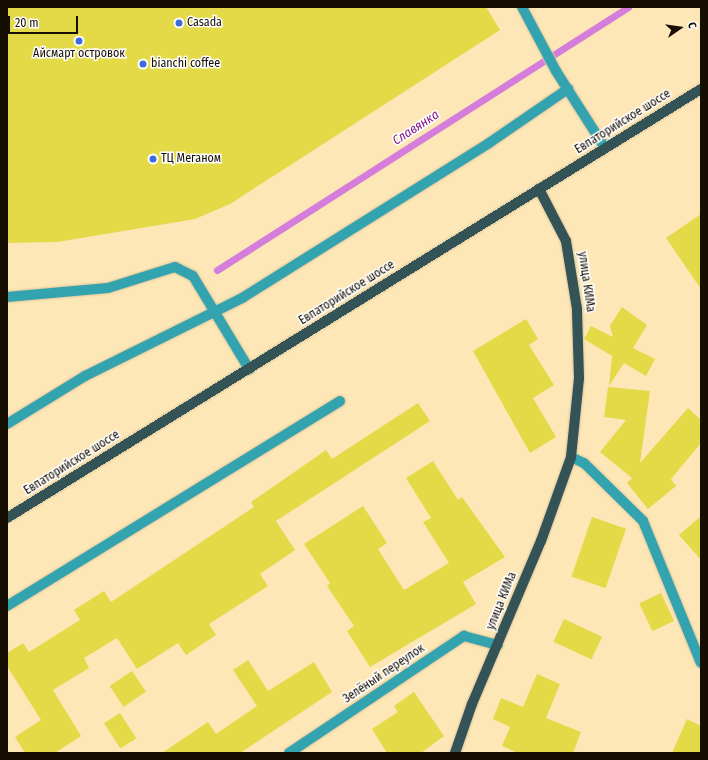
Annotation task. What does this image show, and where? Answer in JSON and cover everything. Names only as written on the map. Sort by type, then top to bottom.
[{"type":"main road","name":"Евпаторийское шоссе","points":[[7,518],[701,89]]},
{"type":"main road","name":"улица КИМа","points":[[455,753],[472,704],[498,645],[571,457],[579,378],[577,309],[566,241],[539,189]]},
{"type":"street","points":[[522,7],[556,71],[605,148]]},
{"type":"street","points":[[7,424],[85,376],[214,313],[489,143],[568,89]]},
{"type":"street","points":[[7,297],[108,288],[175,267],[193,276],[248,369]]},
{"type":"street","points":[[7,606],[340,401]]},
{"type":"street","points":[[571,457],[584,463],[643,521],[701,663]]},
{"type":"street","name":"Зелёный переулок","points":[[289,753],[464,636],[498,645]]},
{"type":"building","name":"ТЦ Меганом","points":[[7,7],[486,7],[500,30],[230,204],[195,219],[57,242],[7,243]]},
{"type":"building","points":[[701,214],[701,289],[666,238]]},
{"type":"building","points":[[622,307],[647,325],[633,348],[655,359],[646,376],[624,363],[609,386],[612,356],[584,339],[591,326],[613,337],[610,326]]},
{"type":"building","points":[[526,319],[538,339],[529,345],[554,385],[533,398],[556,437],[530,453],[473,351]]},
{"type":"building","points":[[608,387],[650,391],[640,463],[688,408],[701,420],[701,443],[671,479],[676,486],[648,509],[627,483],[632,478],[600,452],[626,420],[604,417]]},
{"type":"building","points":[[418,403],[430,421],[276,521],[295,550],[260,574],[268,586],[209,624],[216,635],[186,655],[178,643],[137,669],[117,638],[84,658],[89,668],[53,690],[81,736],[55,753],[25,753],[15,737],[41,720],[7,666],[7,653],[23,643],[29,652],[80,620],[74,610],[104,591],[111,602],[254,507],[251,502],[326,450],[332,459]]},
{"type":"building","points":[[433,461],[458,500],[462,497],[505,557],[463,582],[476,604],[370,667],[347,631],[354,626],[327,586],[330,583],[304,544],[363,506],[387,543],[378,549],[404,590],[449,563],[423,522],[431,518],[406,478]]},
{"type":"building","points":[[701,516],[701,560],[679,535]]},
{"type":"building","points":[[592,517],[626,529],[606,588],[571,577]]},
{"type":"building","points":[[661,593],[674,621],[652,631],[639,603]]},
{"type":"building","points":[[564,619],[602,637],[591,659],[553,642]]},
{"type":"building","points":[[248,660],[268,691],[314,662],[332,692],[240,753],[162,753],[208,722],[216,734],[257,706],[233,670]]},
{"type":"building","points":[[132,671],[146,692],[124,707],[110,686]]},
{"type":"building","points":[[537,674],[560,684],[546,718],[581,732],[573,753],[518,753],[502,746],[510,727],[493,719],[501,698],[523,707]]},
{"type":"building","points":[[414,692],[444,736],[421,753],[387,753],[372,729],[398,712],[394,706]]},
{"type":"building","points":[[120,713],[136,738],[120,749],[104,723]]},
{"type":"building","points":[[687,719],[701,726],[701,753],[672,753]]},
{"type":"waterway","name":"Славянка","points":[[217,270],[628,7]]},
{"type":"place","name":"Casada","points":[[179,23]]},
{"type":"place","name":"Айсмарт островок","points":[[79,41]]},
{"type":"place","name":"bianchi coffee","points":[[143,64]]},
{"type":"place","name":"ТЦ Меганом","points":[[153,159]]}]
